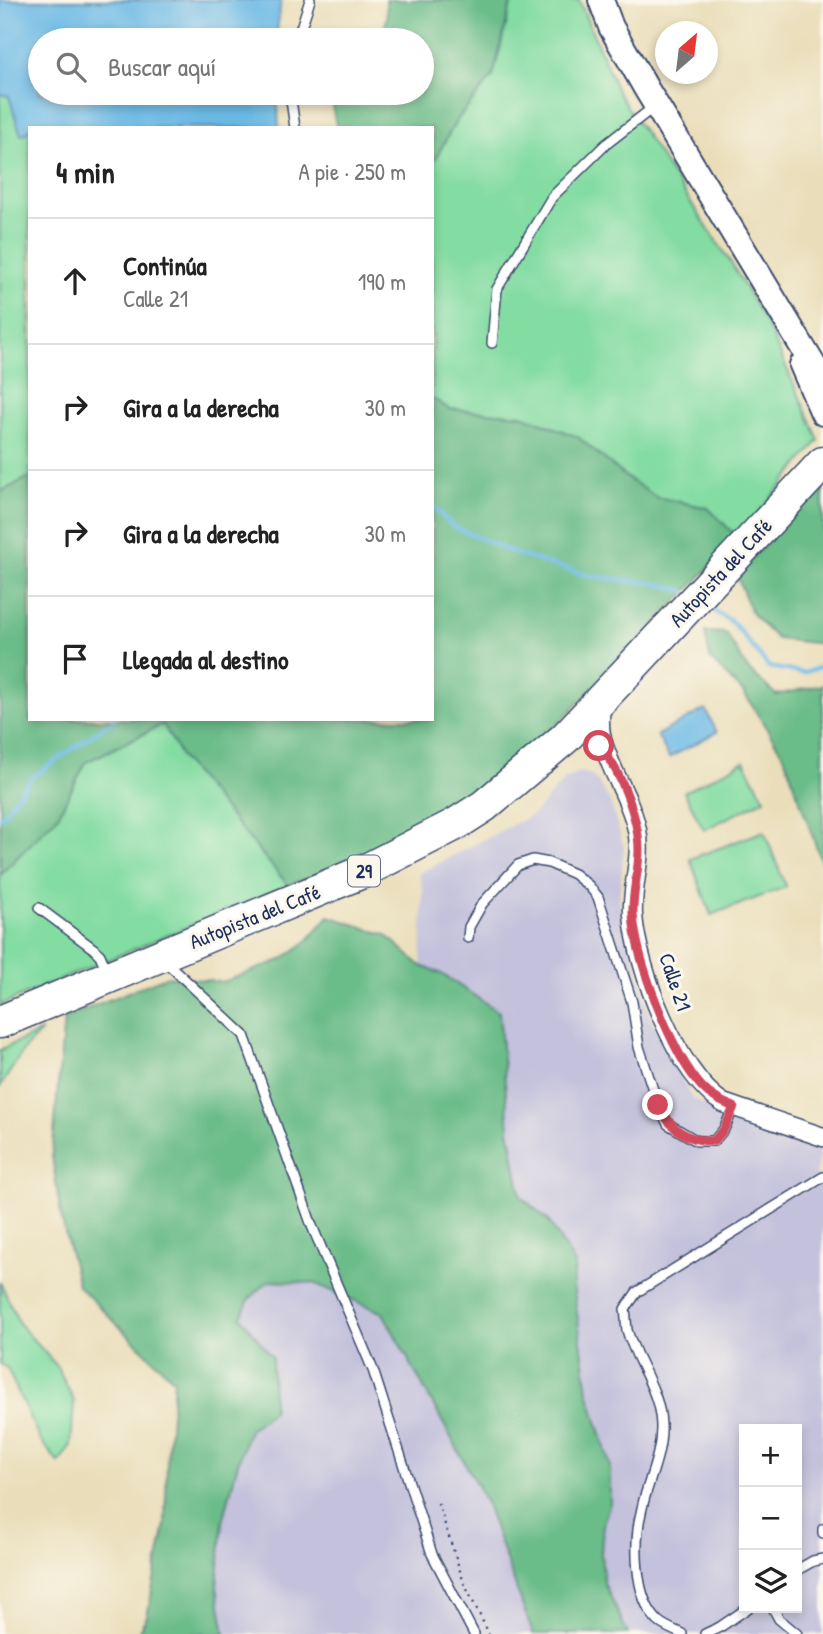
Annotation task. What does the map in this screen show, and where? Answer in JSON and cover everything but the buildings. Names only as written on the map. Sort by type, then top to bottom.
[{"type":"highway","name":"Autopista del Café","points":[[0,1022],[327,888],[426,840],[484,806],[565,737],[823,463]]},
{"type":"main road","points":[[601,0],[611,27],[656,104],[821,371]]},
{"type":"main road","points":[[771,294],[821,409]]},
{"type":"street","name":"Calle 21","points":[[601,700],[600,729],[638,832],[633,914],[637,937],[657,1005],[669,1034],[695,1079],[713,1097],[734,1107],[823,1137]]},
{"type":"street","points":[[565,737],[576,736],[593,741],[608,756]]},
{"type":"lane","points":[[301,28],[310,0]]},
{"type":"lane","points":[[492,343],[497,289],[552,197],[605,145],[656,104]]},
{"type":"lane","points":[[292,105],[295,126]]},
{"type":"lane","points":[[468,937],[469,927],[482,904],[518,865],[533,860],[549,863],[574,874],[598,897],[632,1002],[639,1047],[658,1105],[668,1124],[697,1141],[714,1141],[724,1129],[734,1107]]},
{"type":"lane","points":[[39,908],[94,948],[110,976]]},
{"type":"lane","points":[[160,955],[244,1035],[312,1226],[373,1370],[432,1554],[474,1634]]},
{"type":"lane","points":[[682,1634],[659,1622],[652,1613],[639,1577],[636,1541],[641,1509],[659,1451],[661,1424],[654,1393],[627,1329],[625,1308],[637,1292],[823,1177]]},
{"type":"lane","points":[[802,1567],[823,1559]]},
{"type":"lane","points":[[707,1634],[741,1613]]},
{"type":"lane","points":[[776,1613],[797,1634]]},
{"type":"path","points":[[438,1503],[464,1583],[489,1634]]},
{"type":"shaded area","points":[[580,772],[590,774],[599,783],[611,804],[624,848],[619,900],[652,1022],[692,1098],[752,1132],[800,1139],[821,1147],[815,1174],[823,1180],[823,1634],[628,1634],[604,1583],[601,1554],[603,1524],[610,1503],[610,1466],[588,1392],[573,1285],[575,1264],[548,1220],[521,1197],[509,1129],[504,1062],[440,973],[421,966],[423,889],[419,873],[534,814],[564,780]]},
{"type":"shaded area","points":[[269,1281],[314,1283],[383,1313],[483,1496],[533,1634],[225,1634],[217,1587],[223,1522],[237,1466],[272,1357],[241,1317],[249,1299]]},
{"type":"green space","points":[[386,0],[515,0],[511,4],[493,76],[456,121],[434,161],[434,126],[337,126],[334,105],[434,105],[434,28],[385,28]]},
{"type":"green space","points":[[514,0],[579,0],[618,93],[731,263],[769,329],[819,440],[738,538],[708,508],[656,497],[626,477],[578,437],[522,415],[449,409],[434,399],[434,161],[456,121],[493,76]]},
{"type":"green space","points":[[0,94],[9,96],[21,135],[28,132],[28,478],[0,492]]},
{"type":"green space","points":[[434,399],[449,409],[522,415],[578,437],[626,477],[656,497],[708,508],[738,538],[508,775],[448,813],[359,858],[288,885],[183,760],[163,724],[86,762],[57,817],[0,875],[0,492],[28,478],[28,721],[434,721]]},
{"type":"green space","points":[[823,484],[823,644],[777,639],[752,614],[736,574]]},
{"type":"green space","points":[[705,632],[726,633],[747,668],[776,695],[823,685],[823,866],[784,756],[744,693],[710,659]]},
{"type":"green space","points":[[163,724],[183,760],[288,885],[0,1005],[0,875],[57,817],[86,762]]},
{"type":"green space","points":[[744,761],[765,799],[704,830],[684,792]]},
{"type":"green space","points":[[764,831],[786,887],[711,915],[690,859]]},
{"type":"green space","points":[[329,916],[386,935],[421,966],[440,973],[499,1012],[509,1129],[521,1197],[548,1220],[575,1264],[573,1285],[588,1391],[610,1465],[610,1503],[603,1524],[601,1554],[604,1583],[628,1634],[533,1634],[483,1496],[383,1313],[314,1283],[269,1281],[249,1299],[241,1317],[272,1357],[273,1411],[249,1430],[223,1522],[217,1587],[225,1634],[137,1634],[147,1616],[165,1525],[174,1380],[78,1286],[61,1216],[52,1156],[64,1018],[168,976],[223,982],[281,960],[306,942]]},
{"type":"green space","points":[[42,1031],[25,1048],[0,1087],[0,1050]]},
{"type":"green space","points":[[0,1282],[20,1325],[56,1365],[74,1401],[71,1445],[59,1463],[40,1440],[7,1368],[0,1364]]},
{"type":"water","points":[[0,0],[281,0],[278,28],[28,28],[28,105],[278,105],[279,126],[42,125],[28,126],[28,132],[21,135],[9,96],[0,94]]},
{"type":"water","points":[[705,709],[717,732],[669,758],[657,735]]},
{"type":"waterway","points":[[434,508],[454,527],[519,555],[590,576],[658,584],[685,591]]},
{"type":"waterway","points":[[707,606],[733,623],[769,667],[804,673],[823,666]]},
{"type":"waterway","points":[[0,818],[31,778],[112,721]]},
{"type":"route","points":[[599,746],[608,756],[622,785],[638,832],[633,914],[657,1005],[669,1034],[695,1079],[713,1097],[734,1107],[724,1129],[714,1141],[697,1141],[668,1124],[658,1105]]}]
